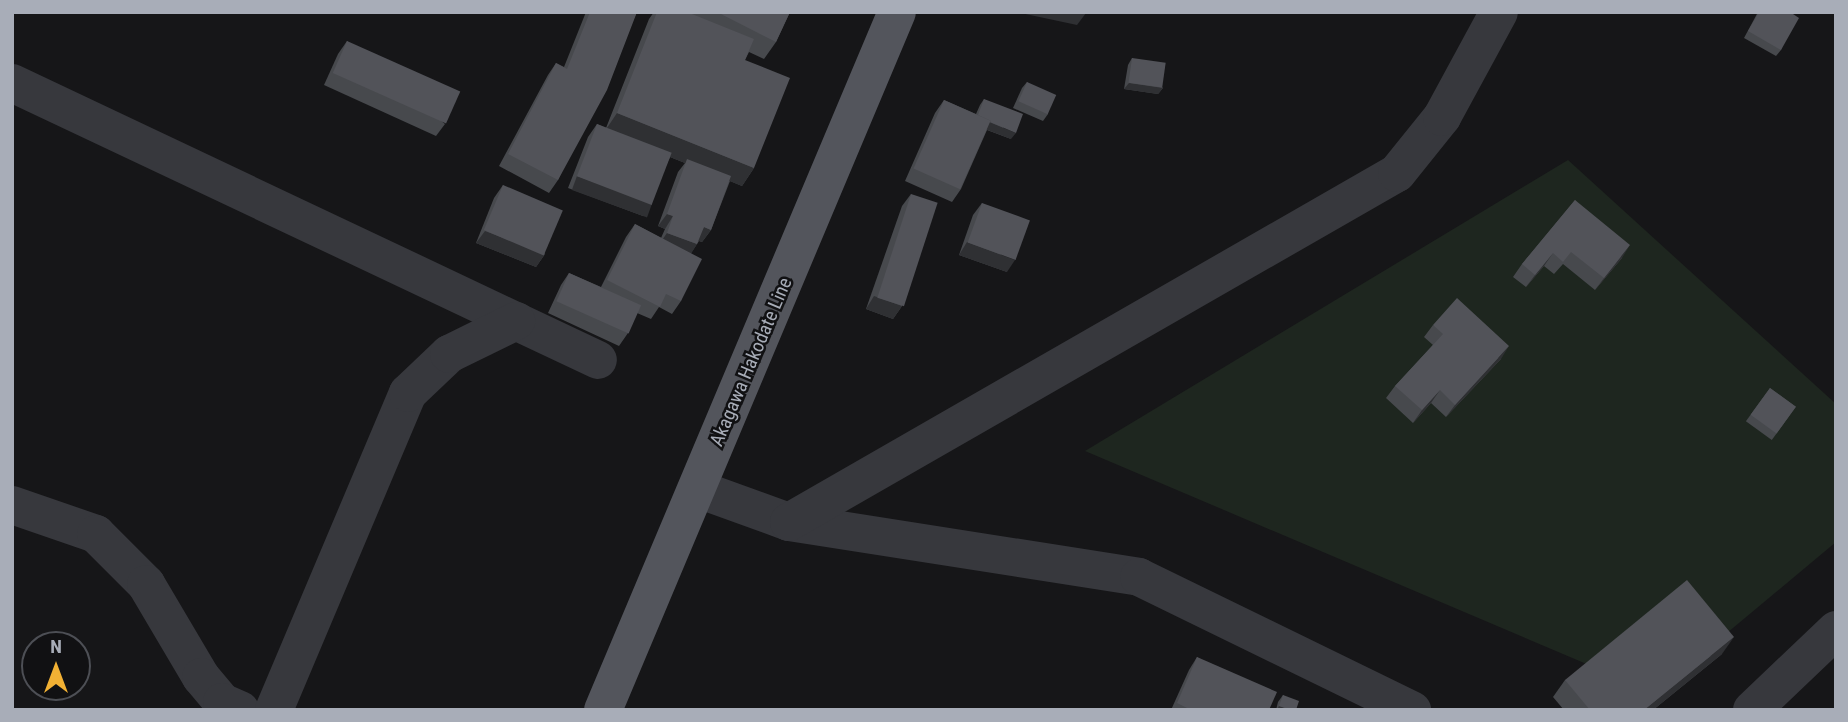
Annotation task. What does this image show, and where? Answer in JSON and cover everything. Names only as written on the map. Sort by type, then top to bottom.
[{"type":"main road","name":"Akagawa Hakodate Line","points":[[603,710],[897,12]]},
{"type":"street","points":[[789,522],[1397,173],[1443,117],[1499,12]]},
{"type":"street","points":[[12,83],[598,360]]},
{"type":"street","points":[[274,710],[408,393],[449,354],[516,321]]},
{"type":"street","points":[[698,489],[789,522],[1139,577],[1412,710]]},
{"type":"street","points":[[12,505],[96,534],[146,583],[201,677],[222,702],[240,710]]},
{"type":"street","points":[[1752,710],[1836,630]]},
{"type":"shaded area","points":[[1568,160],[1836,404],[1836,542],[1655,693],[1085,451]]},
{"type":"building","points":[[590,12],[637,12],[607,90],[558,180],[508,154],[556,63],[567,69]]},
{"type":"building","points":[[657,12],[687,12],[754,39],[745,60],[790,78],[754,168],[617,113]]},
{"type":"building","points":[[717,12],[790,12],[776,42]]},
{"type":"building","points":[[1759,12],[1790,12],[1799,18],[1781,50],[1748,31]]},
{"type":"building","points":[[347,41],[460,91],[446,123],[333,73]]},
{"type":"building","points":[[1132,58],[1166,63],[1162,87],[1129,83]]},
{"type":"building","points":[[1027,82],[1056,95],[1048,114],[1018,101]]},
{"type":"building","points":[[984,99],[1023,114],[1016,133],[978,115]]},
{"type":"building","points":[[944,100],[991,121],[960,189],[913,169]]},
{"type":"building","points":[[597,124],[672,153],[652,205],[577,176]]},
{"type":"building","points":[[687,159],[731,176],[711,230],[704,227],[697,244],[667,233],[673,216],[667,214]]},
{"type":"building","points":[[503,185],[563,210],[544,256],[484,230]]},
{"type":"building","points":[[911,194],[938,203],[904,306],[877,298]]},
{"type":"building","points":[[1575,200],[1630,245],[1604,278],[1571,252],[1563,262],[1553,253],[1535,275],[1522,264]]},
{"type":"building","points":[[982,203],[1030,220],[1016,260],[968,242]]},
{"type":"building","points":[[635,224],[702,259],[681,301],[666,294],[660,307],[607,280]]},
{"type":"building","points":[[569,273],[641,305],[629,333],[556,301]]},
{"type":"building","points":[[1457,298],[1509,346],[1455,405],[1440,390],[1422,410],[1395,386],[1443,334],[1433,325]]},
{"type":"building","points":[[1770,388],[1796,407],[1776,434],[1751,415]]},
{"type":"building","points":[[1687,580],[1734,637],[1644,710],[1590,710],[1565,680]]},
{"type":"building","points":[[1197,657],[1277,692],[1269,710],[1191,710],[1177,703]]},
{"type":"building","points":[[1283,695],[1299,701],[1296,710],[1279,706]]}]
